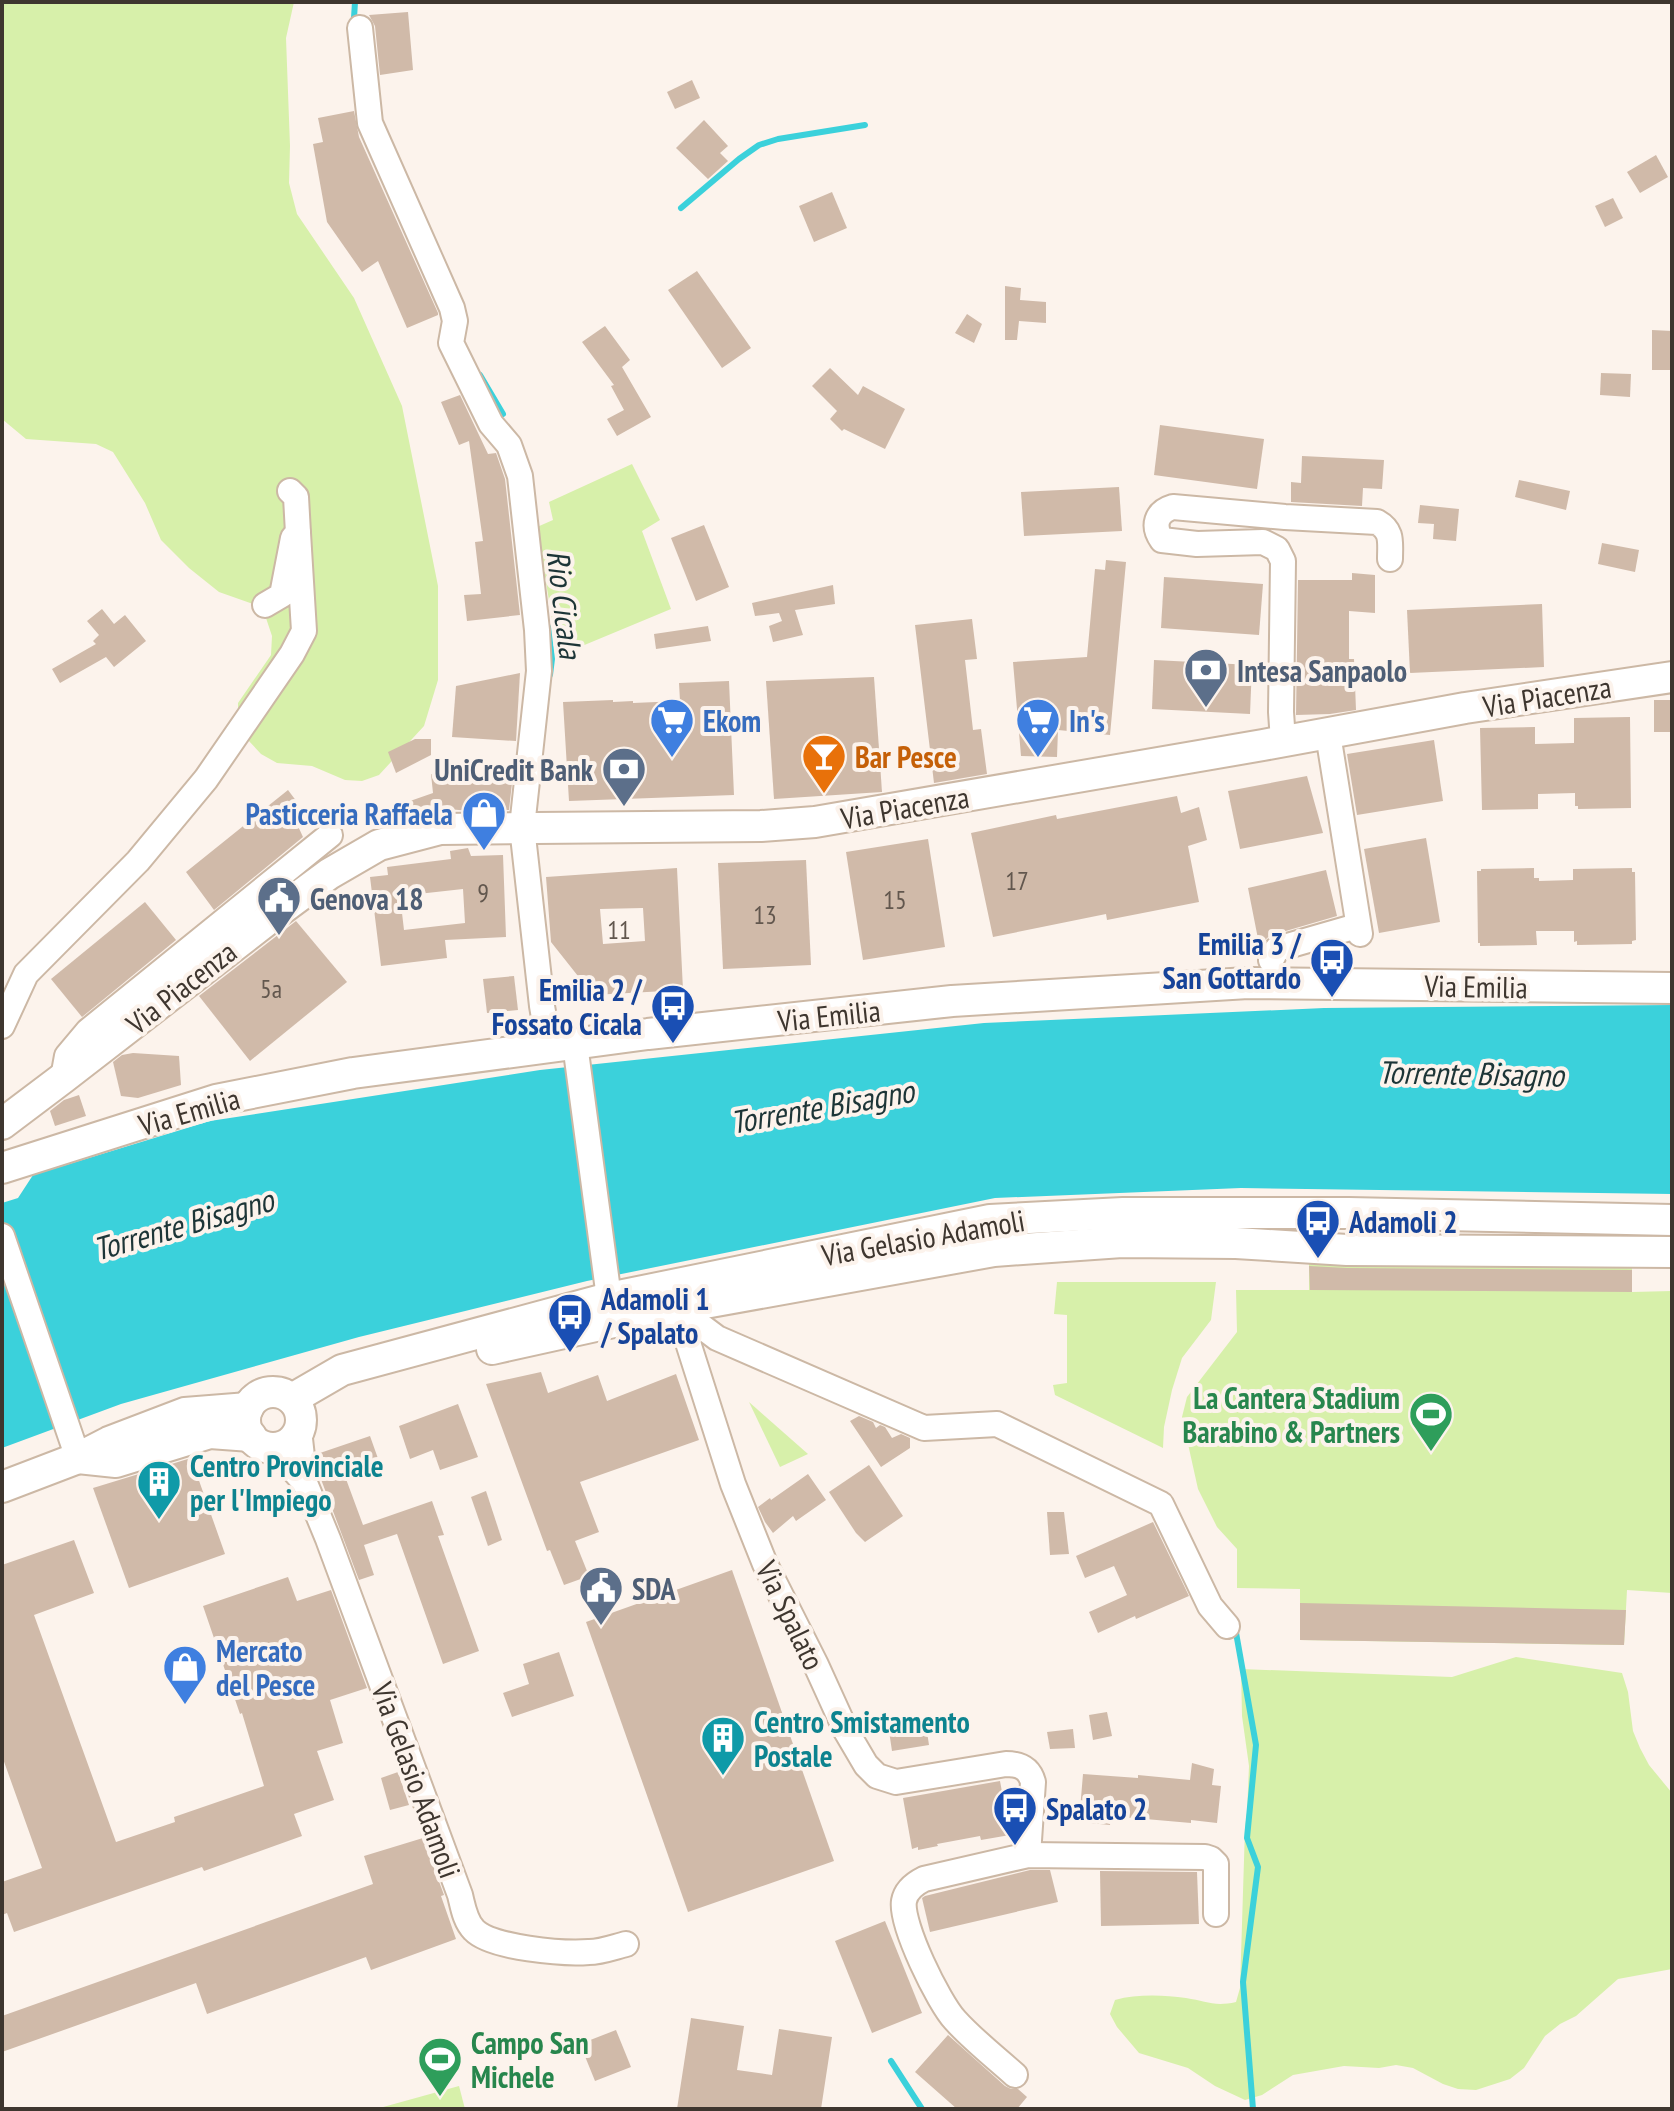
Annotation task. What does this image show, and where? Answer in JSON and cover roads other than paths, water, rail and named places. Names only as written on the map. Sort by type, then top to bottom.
[{"type":"main road","name":"Via Piacenza","points":[[2,1124],[287,905],[329,874],[379,845],[440,829],[761,826],[815,822],[1465,708],[1672,677]]},
{"type":"main road","name":"Via Emilia","points":[[2,1168],[216,1100],[353,1073],[567,1053],[648,1034],[952,1001],[1248,983],[1672,988]]},
{"type":"main road","name":"Via Gelasio Adamoli","points":[[78,1458],[116,1462],[210,1433],[254,1430],[277,1448],[294,1439],[298,1416],[342,1370],[608,1290],[990,1220],[1123,1213],[1349,1213],[1672,1220]]},
{"type":"main road","name":"Via Gelasio Adamoli","points":[[298,1416],[373,1380],[459,1357],[677,1308],[994,1251],[1122,1242],[1236,1243],[1347,1250],[1672,1252]]},
{"type":"main road","name":"Via Gelasio Adamoli","points":[[254,1430],[257,1397],[264,1393],[282,1393],[298,1416]]},
{"type":"main road","points":[[2,1487],[78,1458]]},
{"type":"street","points":[[360,28],[370,123],[452,308],[455,321],[451,343],[491,424],[509,445],[520,476],[539,671],[522,827],[542,1006],[567,1053],[608,1290]]},
{"type":"street","points":[[2,1026],[26,974],[138,861],[206,779],[292,654],[304,631],[296,497],[290,491]]},
{"type":"street","points":[[1283,741],[1283,561],[1277,549],[1263,542],[1197,544],[1162,540],[1156,529],[1158,517],[1173,507],[1377,522],[1386,528],[1390,537],[1390,559]]},
{"type":"street","points":[[265,605],[282,595],[293,538],[298,533]]},
{"type":"street","points":[[1271,960],[1277,949],[1358,930],[1328,734]]},
{"type":"street","name":"Via Piacenza","points":[[63,1078],[67,1056],[88,1031],[330,835]]},
{"type":"street","points":[[2,1236],[78,1458]]},
{"type":"street","points":[[677,1308],[717,1338],[924,1428],[997,1424],[1161,1504],[1210,1606],[1227,1626]]},
{"type":"street","name":"Via Spalato","points":[[677,1308],[733,1484],[765,1564],[846,1731],[866,1765],[877,1776],[896,1782],[1006,1764],[1023,1767],[1033,1782],[1028,1855]]},
{"type":"street","name":"Via Gelasio Adamoli","points":[[298,1416],[305,1483],[473,1929],[485,1939],[542,1951],[591,1952],[626,1944]]},
{"type":"street","name":"Via Gelasio Adamoli","points":[[254,1430],[305,1483]]},
{"type":"street","points":[[1015,2075],[953,2018],[921,1964],[904,1910],[907,1893],[912,1887],[924,1879],[1028,1855],[1205,1857],[1216,1864],[1216,1914]]},
{"type":"water","name":"Torrente Bisagno","points":[[1672,1005],[1672,1194],[1241,1188],[995,1198],[587,1281],[359,1337],[121,1404],[2,1448],[2,1203],[18,1198],[33,1175],[210,1121],[540,1070],[984,1023],[1324,1008]]},
{"type":"waterway","name":"Rio Cicala","points":[[354,18],[355,2]]},
{"type":"waterway","points":[[681,208],[759,145],[865,125]]},
{"type":"waterway","name":"Rio Cicala","points":[[480,375],[503,414]]},
{"type":"waterway","name":"Rio Cicala","points":[[548,627],[552,659],[550,675]]},
{"type":"waterway","points":[[1235,1627],[1256,1745],[1247,1838],[1258,1867],[1243,1982],[1253,2109]]},
{"type":"waterway","points":[[891,2061],[922,2109]]},
{"type":"place","name":"Intesa Sanpaolo","points":[[1206,709]]},
{"type":"place","name":"Ekom","points":[[672,759]]},
{"type":"place","name":"In's","points":[[1038,759]]},
{"type":"place","name":"Bar Pesce","points":[[824,795]]},
{"type":"place","name":"UniCredit Bank","points":[[624,808]]},
{"type":"place","name":"Pasticceria Raffaela","points":[[484,852]]},
{"type":"place","name":"Genova 18","points":[[279,937]]},
{"type":"place","name":"Emilia 3 / San Gottardo","points":[[1332,999]]},
{"type":"place","name":"Emilia 2 / Fossato Cicala","points":[[673,1045]]},
{"type":"place","name":"Adamoli 2","points":[[1318,1260]]},
{"type":"place","name":"Adamoli 1 / Spalato","points":[[570,1354]]},
{"type":"place","name":"La Cantera Stadium Barabino & Partners","points":[[1431,1453]]},
{"type":"place","name":"Centro Provinciale per l'Impiego","points":[[159,1521]]},
{"type":"place","name":"SDA","points":[[601,1627]]},
{"type":"place","name":"Mercato del Pesce","points":[[185,1706]]},
{"type":"place","name":"Centro Smistamento Postale","points":[[723,1777]]},
{"type":"place","name":"Spalato 2","points":[[1015,1847]]},
{"type":"place","name":"Campo San Michele","points":[[440,2098]]}]
